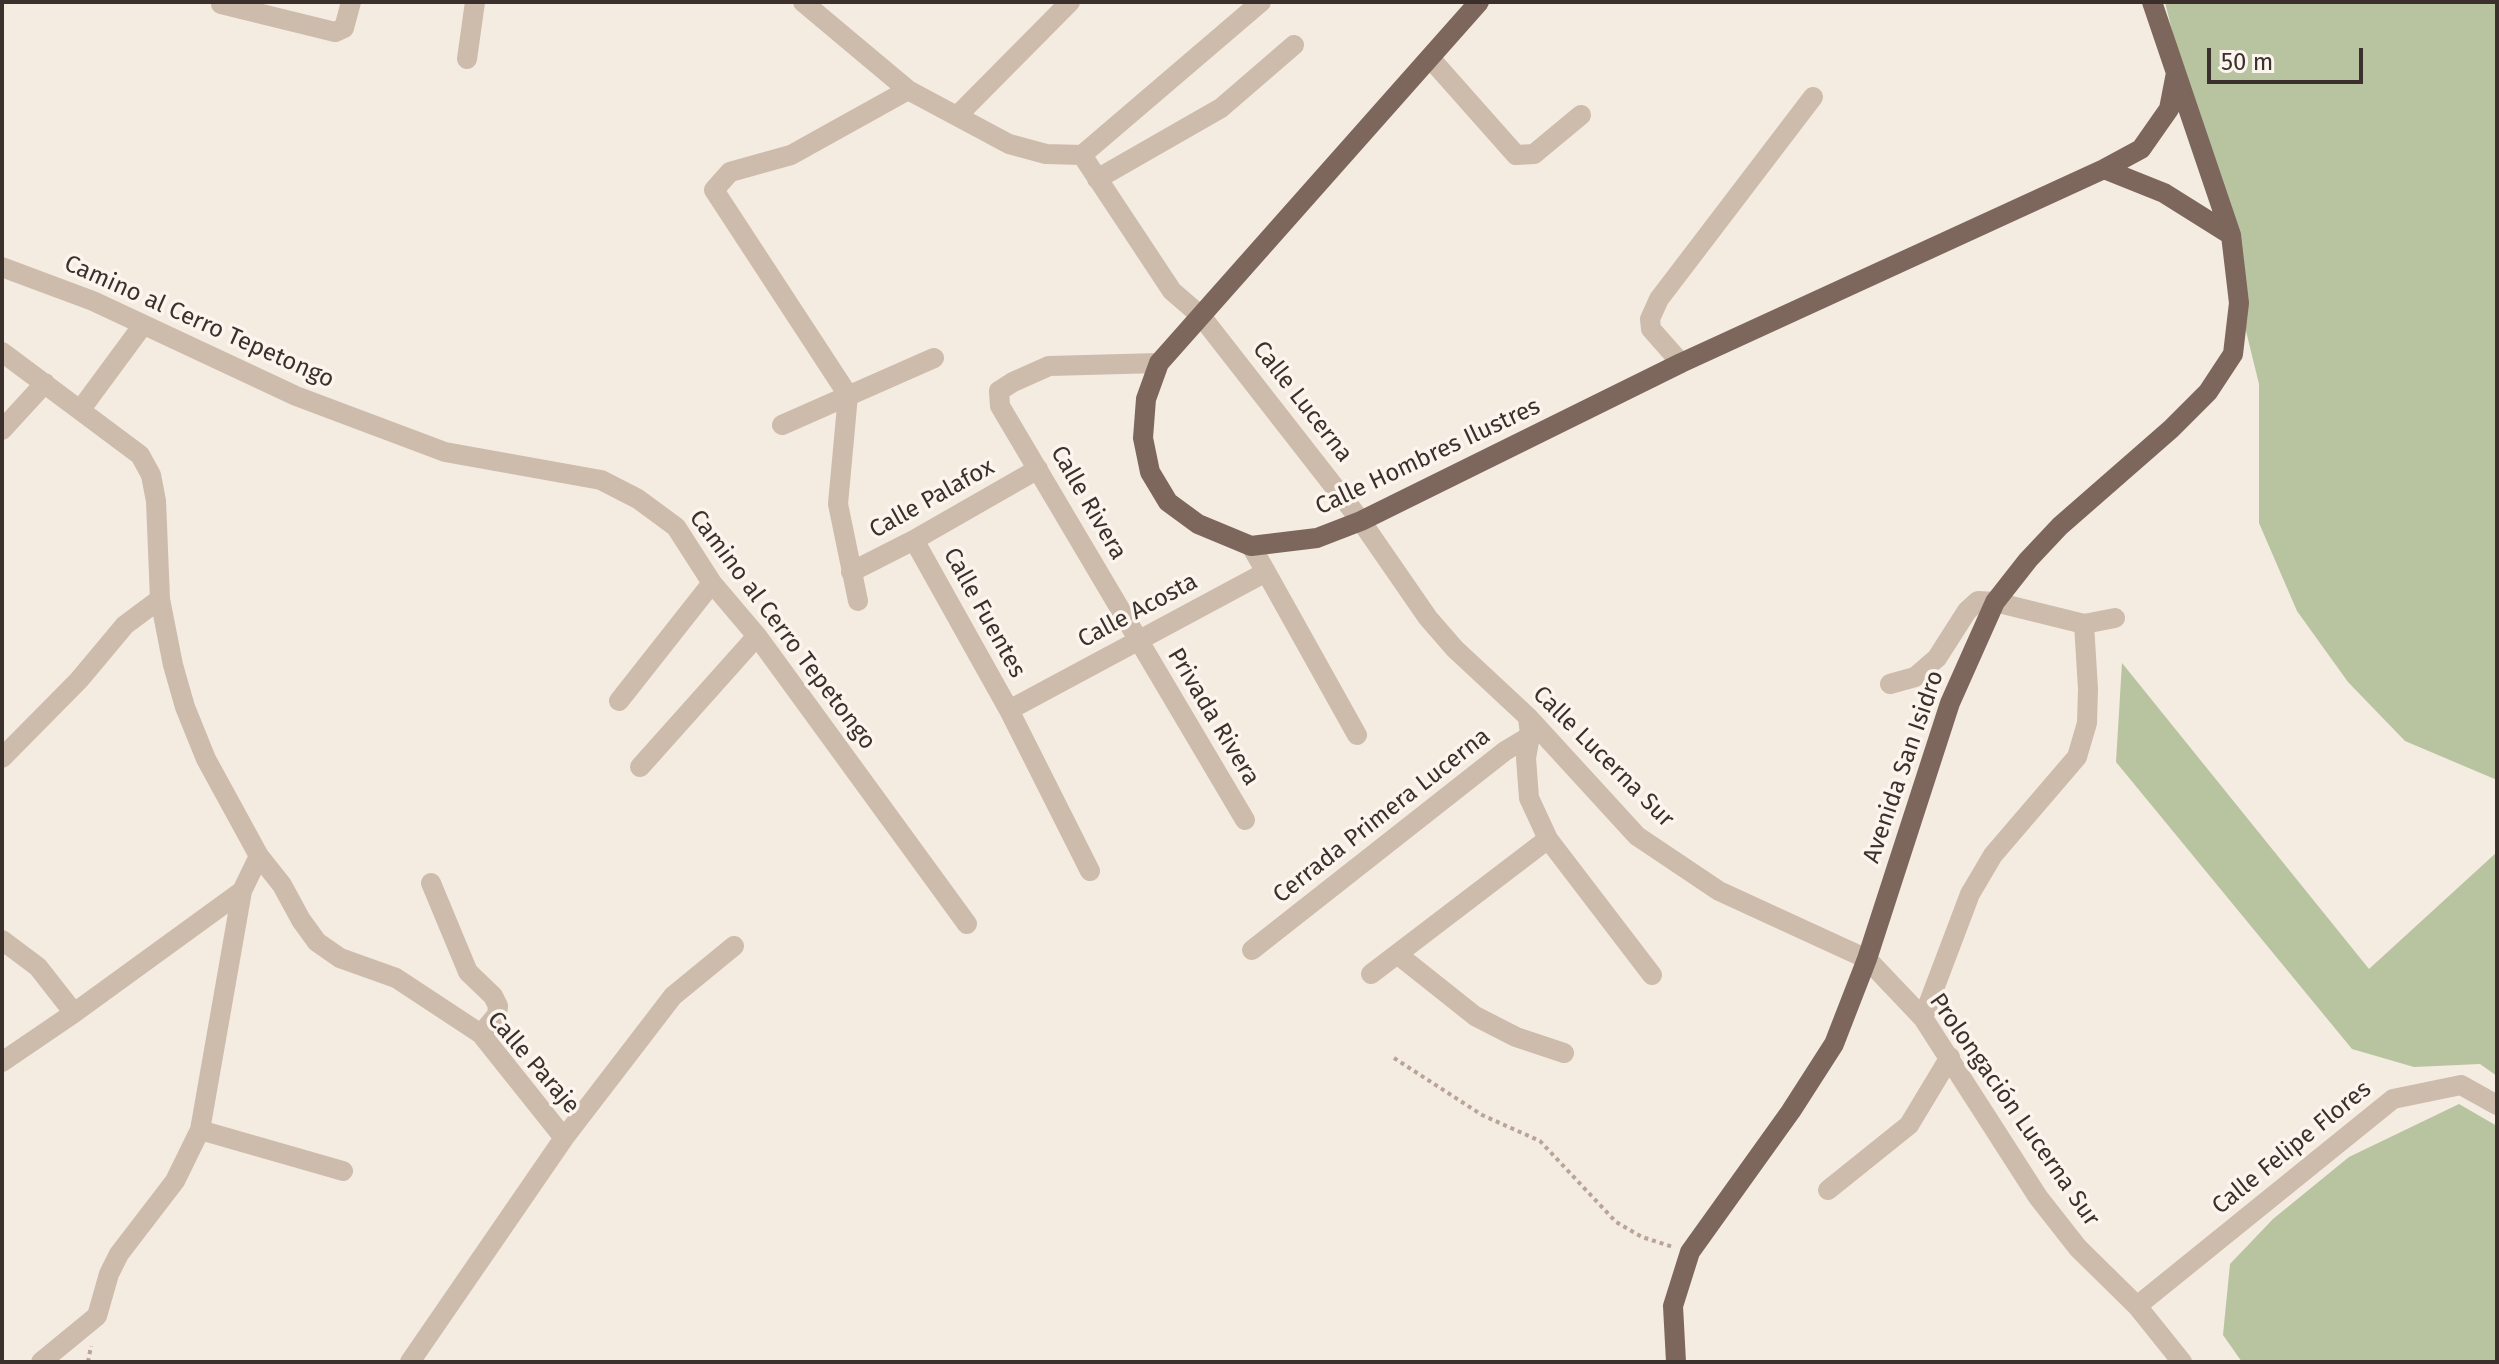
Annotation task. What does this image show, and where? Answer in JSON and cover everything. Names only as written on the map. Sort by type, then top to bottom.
[{"type":"main road","name":"Calle Hombres Ilustres","points":[[1479,2],[1159,363],[1146,399],[1143,438],[1150,472],[1168,502],[1198,524],[1251,546],[1317,538],[1361,521],[1681,363],[2104,169],[2141,149],[2169,109],[2176,73]]},
{"type":"main road","name":"Avenida San Isidro","points":[[1676,1362],[1673,1306],[1690,1252],[1791,1111],[1834,1044],[1867,959],[1950,703],[1995,602],[2060,526],[2171,429],[2208,392],[2233,354],[2239,303],[2231,235],[2152,2]]},
{"type":"main road","points":[[2104,169],[2164,193],[2231,235]]},
{"type":"street","points":[[221,4],[335,32],[344,28],[351,2]]},
{"type":"street","points":[[467,59],[475,2]]},
{"type":"street","points":[[803,2],[908,90],[1009,144],[1046,154],[1082,155],[1261,2]]},
{"type":"street","points":[[957,116],[1070,2]]},
{"type":"street","points":[[1097,179],[1221,108],[1294,45]]},
{"type":"street","points":[[1430,58],[1516,155],[1534,154],[1581,115]]},
{"type":"street","points":[[858,601],[838,504],[848,395],[714,190],[730,172],[791,155],[908,90]]},
{"type":"street","points":[[1681,363],[1651,329],[1650,319],[1659,299],[1813,97]]},
{"type":"street","points":[[1082,155],[1172,291],[1201,316]]},
{"type":"street","name":"Camino al Cerro Tepetongo","points":[[2,267],[93,301],[296,396],[445,452],[601,480],[638,499],[676,527],[712,583],[757,636],[967,924]]},
{"type":"street","name":"Calle Lucerna","points":[[1201,316],[1361,521]]},
{"type":"street","points":[[81,409],[143,325]]},
{"type":"street","name":"Calle Paraje","points":[[2,352],[140,455],[151,475],[156,501],[160,599],[185,707],[206,759],[259,856],[282,885],[317,942],[340,958],[396,978],[481,1034],[564,1138],[410,1362]]},
{"type":"street","points":[[782,425],[934,358]]},
{"type":"street","name":"Calle Rivera","points":[[1138,640],[1000,406],[999,391],[1049,366],[1159,363]]},
{"type":"street","points":[[2,430],[45,383]]},
{"type":"street","name":"Calle Palafox","points":[[851,572],[1038,469]]},
{"type":"street","name":"Calle Lucerna Sur","points":[[1361,521],[1428,618],[1455,649],[1637,836],[1719,891],[1867,959]]},
{"type":"street","name":"Calle Fuentes","points":[[914,540],[1009,710],[1090,871]]},
{"type":"street","points":[[1251,546],[1357,735]]},
{"type":"street","name":"Calle Acosta","points":[[1009,710],[1266,572]]},
{"type":"street","points":[[619,701],[712,583]]},
{"type":"street","points":[[2,758],[79,680],[125,625],[160,599]]},
{"type":"street","points":[[1890,684],[1915,677],[1937,658],[1967,611],[1978,601],[1995,602],[2084,624],[2115,618]]},
{"type":"street","points":[[1923,1018],[1970,894],[1993,855],[2077,757],[2087,723],[2084,624]]},
{"type":"street","points":[[640,767],[757,636]]},
{"type":"street","name":"Privada Rivera","points":[[1138,640],[1245,820]]},
{"type":"street","points":[[1529,727],[1526,758],[1529,798],[1548,839],[1652,975]]},
{"type":"street","name":"Cerrada Primera Lucerna","points":[[1252,950],[1505,751],[1529,727]]},
{"type":"street","points":[[1371,974],[1548,839]]},
{"type":"street","points":[[41,1362],[97,1316],[109,1274],[119,1254],[175,1181],[200,1130],[242,891],[259,856]]},
{"type":"street","points":[[431,883],[468,972],[493,996],[498,1006],[497,1015],[481,1034]]},
{"type":"street","points":[[2,1062],[242,891]]},
{"type":"street","points":[[2,940],[38,967],[74,1013]]},
{"type":"street","points":[[564,1138],[673,996],[734,946]]},
{"type":"street","points":[[1397,954],[1475,1016],[1516,1037],[1564,1053]]},
{"type":"street","name":"Prolongación Lucerna Sur","points":[[1867,959],[1923,1018],[2038,1197],[2078,1248],[2137,1306],[2182,1362]]},
{"type":"street","points":[[1828,1190],[1909,1125],[1950,1057]]},
{"type":"street","name":"Calle Felipe Flores","points":[[2137,1306],[2393,1099],[2461,1085],[2497,1105]]},
{"type":"street","points":[[200,1130],[343,1171]]},
{"type":"path","points":[[1394,1058],[1482,1115],[1540,1141],[1616,1222],[1642,1237],[1690,1252]]},
{"type":"green space","points":[[2165,2],[2497,2],[2497,780],[2405,741],[2348,682],[2297,611],[2259,523],[2259,384]]},
{"type":"green space","points":[[2122,663],[2369,969],[2497,852],[2497,1076],[2480,1064],[2414,1067],[2352,1049],[2116,762]]},
{"type":"green space","points":[[2459,1104],[2497,1126],[2497,1362],[2242,1362],[2223,1335],[2230,1264],[2273,1219],[2349,1157]]}]
